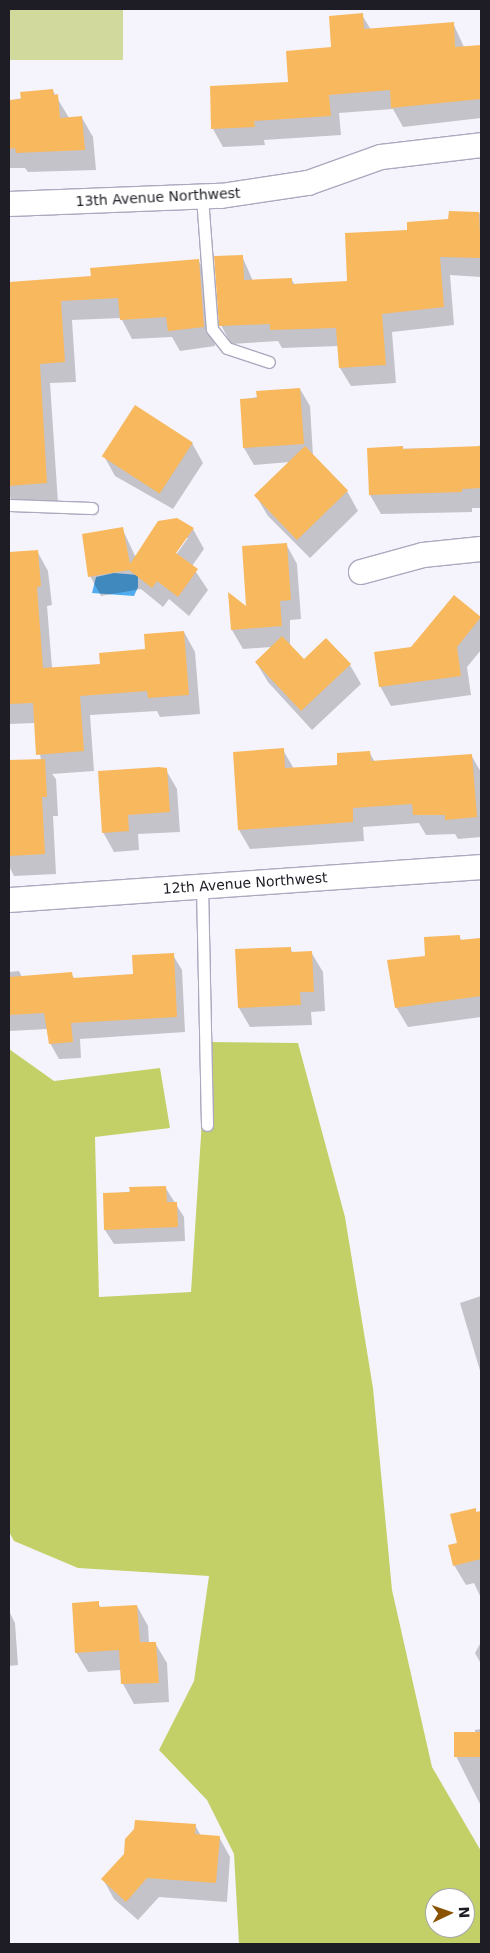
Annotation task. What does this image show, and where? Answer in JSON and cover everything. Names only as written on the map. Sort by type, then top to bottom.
[{"type":"street","name":"13th Avenue Northwest","points":[[9,204],[202,197],[308,183],[381,157],[481,145]]},
{"type":"street","points":[[361,572],[423,555],[481,549]]},
{"type":"street","name":"12th Avenue Northwest","points":[[9,900],[481,867]]},
{"type":"lane","points":[[202,197],[212,329],[227,348],[269,362]]},
{"type":"lane","points":[[9,504],[92,508]]},
{"type":"lane","points":[[202,886],[207,1125]]},
{"type":"green space","points":[[9,9],[123,9],[123,60],[9,60]]},
{"type":"green space","points":[[207,1042],[298,1043],[345,1217],[373,1388],[392,1590],[432,1767],[481,1851],[481,1944],[239,1944],[234,1854],[207,1800],[159,1750],[194,1681],[209,1576],[78,1568],[14,1541],[9,1532],[9,1049],[54,1081],[160,1068],[170,1128],[95,1137],[99,1297],[191,1292]]},
{"type":"water","points":[[114,573],[138,575],[138,587],[134,596],[92,593],[96,577]]},
{"type":"building","points":[[363,13],[364,29],[454,22],[455,47],[481,45],[481,99],[391,108],[390,90],[329,95],[331,116],[254,121],[255,127],[211,129],[210,86],[288,82],[286,51],[331,47],[329,16]]},
{"type":"building","points":[[53,89],[54,95],[58,94],[60,118],[82,116],[85,150],[16,153],[15,148],[9,149],[9,100],[21,99],[20,92]]},
{"type":"building","points":[[449,211],[479,212],[481,258],[440,257],[444,307],[382,314],[386,365],[339,368],[336,328],[270,330],[270,324],[219,326],[214,256],[243,255],[244,280],[292,278],[292,284],[347,281],[345,233],[407,230],[407,222],[448,219]]},
{"type":"building","points":[[199,259],[204,327],[168,331],[166,317],[120,320],[118,298],[61,301],[65,362],[40,364],[47,483],[9,486],[9,282],[91,276],[90,268]]},
{"type":"building","points":[[300,388],[304,444],[243,448],[240,399],[257,398],[256,391]]},
{"type":"building","points":[[135,405],[193,443],[160,494],[102,456]]},
{"type":"building","points":[[305,446],[348,491],[297,540],[254,495]]},
{"type":"building","points":[[403,446],[403,449],[481,446],[481,488],[462,489],[462,492],[369,495],[367,448]]},
{"type":"building","points":[[177,518],[194,528],[176,553],[198,569],[178,597],[157,581],[152,588],[129,570],[88,577],[82,534],[123,527],[130,564],[158,521]]},
{"type":"building","points":[[287,543],[291,600],[280,601],[282,626],[231,630],[228,592],[246,606],[242,546]]},
{"type":"building","points":[[38,550],[41,586],[37,587],[43,668],[100,664],[99,653],[145,649],[144,634],[184,631],[189,695],[148,698],[147,691],[80,696],[84,751],[36,755],[33,703],[9,704],[9,552]]},
{"type":"building","points":[[454,595],[481,617],[457,647],[461,676],[379,687],[374,652],[411,647]]},
{"type":"building","points":[[282,636],[304,659],[326,638],[351,664],[301,711],[255,662]]},
{"type":"building","points":[[284,748],[285,768],[337,765],[337,753],[370,751],[371,761],[472,754],[477,817],[445,820],[445,815],[413,815],[412,804],[353,808],[353,822],[238,830],[233,752]]},
{"type":"building","points":[[45,759],[47,797],[42,797],[45,854],[9,856],[9,760]]},
{"type":"building","points":[[167,768],[170,812],[128,815],[129,831],[102,833],[98,771]]},
{"type":"building","points":[[460,935],[460,940],[480,938],[481,996],[395,1008],[387,960],[425,956],[424,937]]},
{"type":"building","points":[[291,947],[291,952],[312,951],[314,992],[300,992],[301,1005],[238,1008],[235,949]]},
{"type":"building","points":[[174,953],[177,1017],[71,1023],[73,1042],[49,1044],[44,1013],[9,1015],[9,977],[72,972],[73,978],[133,974],[132,955]]},
{"type":"building","points":[[166,1186],[167,1202],[177,1202],[178,1227],[104,1230],[103,1193],[130,1192],[129,1187]]},
{"type":"building","points":[[476,1508],[476,1512],[481,1511],[481,1559],[453,1566],[448,1545],[457,1543],[450,1514]]},
{"type":"building","points":[[99,1601],[99,1607],[137,1605],[140,1642],[156,1642],[159,1683],[121,1684],[119,1650],[75,1653],[72,1603]]},
{"type":"building","points":[[454,1732],[481,1732],[481,1757],[454,1757]]},
{"type":"building","points":[[135,1820],[196,1824],[195,1834],[220,1836],[216,1883],[147,1878],[126,1902],[101,1879],[124,1854],[125,1839],[134,1829]]}]
